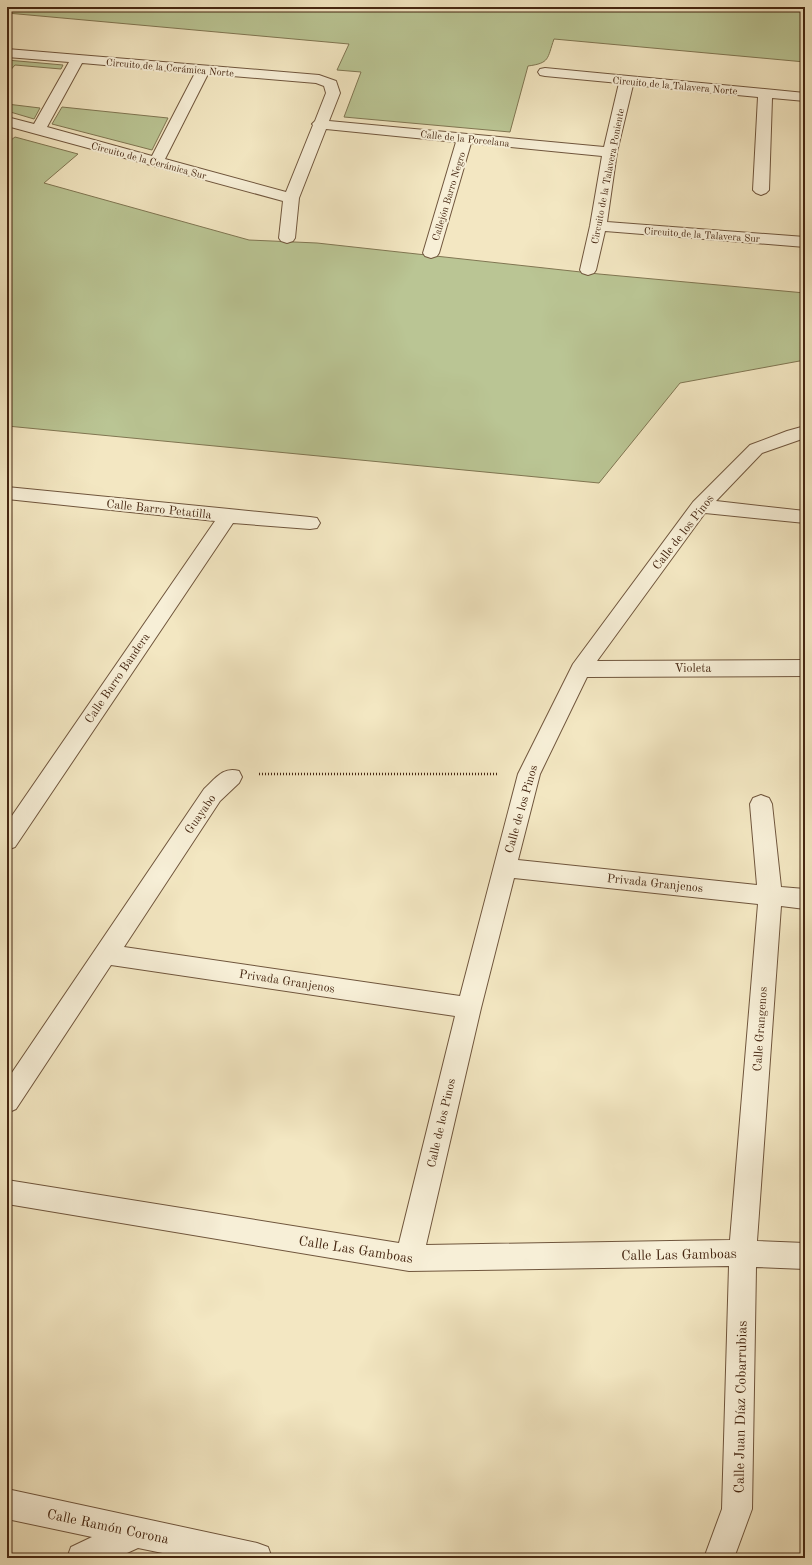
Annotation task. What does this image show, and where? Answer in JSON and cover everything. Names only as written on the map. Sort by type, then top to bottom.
[{"type":"street","name":"Circuito de la Cerámica Norte","points":[[7,53],[319,79],[331,84],[333,93],[319,124]]},
{"type":"street","points":[[38,130],[78,59]]},
{"type":"street","points":[[156,162],[204,69]]},
{"type":"street","name":"Circuito de la Talavera Norte","points":[[545,72],[626,81],[805,97]]},
{"type":"street","name":"Circuito de la Talavera Poniente","points":[[588,270],[598,226],[610,152],[626,81]]},
{"type":"street","points":[[761,190],[765,94]]},
{"type":"street","name":"Circuito de la Cerámica Sur","points":[[7,121],[291,198]]},
{"type":"street","points":[[287,238],[291,198],[319,124]]},
{"type":"street","name":"Calle de la Porcelana","points":[[319,124],[610,152]]},
{"type":"street","name":"Callejón Barro Negro","points":[[431,253],[465,138]]},
{"type":"street","name":"Circuito de la Talavera Sur","points":[[598,226],[805,242]]},
{"type":"street","name":"Calle de los Pinos","points":[[409,1258],[469,1008],[529,774],[580,669],[700,506],[756,449],[805,432]]},
{"type":"street","name":"Calle Barro Petatilla","points":[[10,499],[310,523]]},
{"type":"street","points":[[700,506],[805,517]]},
{"type":"street","name":"Calle Barro Bandera","points":[[7,841],[228,516]]},
{"type":"street","name":"Violeta","points":[[580,669],[805,668]]},
{"type":"street","name":"Guayabo","points":[[7,1101],[212,794],[231,777]]},
{"type":"street","name":"Calle Grangenos","points":[[743,1253],[770,896],[761,804]]},
{"type":"street","name":"Privada Granjenos","points":[[504,868],[805,899]]},
{"type":"street","name":"Privada Granjenos","points":[[105,954],[469,1008]]},
{"type":"street","name":"Calle Las Gamboas","points":[[7,1192],[409,1258],[743,1253],[805,1256]]},
{"type":"street","name":"Calle Juan Díaz Cobarrubias","points":[[719,1558],[737,1509],[743,1253]]},
{"type":"street","name":"Calle Ramón Corona","points":[[7,1504],[257,1558]]},
{"type":"street","points":[[82,1558],[138,1532]]},
{"type":"path","points":[[231,777],[258,774],[529,774]]},
{"type":"green space","points":[[7,7],[805,7],[805,62],[554,39],[547,59],[535,65],[528,66],[510,132],[344,117],[361,72],[337,70],[349,44],[7,13]]},
{"type":"green space","points":[[7,60],[63,65],[61,69],[15,65],[7,74]]},
{"type":"green space","points":[[7,104],[40,108],[34,119],[7,111]]},
{"type":"green space","points":[[62,107],[168,118],[152,150],[52,124]]},
{"type":"green space","points":[[15,137],[78,154],[44,183],[249,240],[317,243],[599,274],[805,293],[805,360],[680,383],[599,483],[7,426],[7,143]]}]
